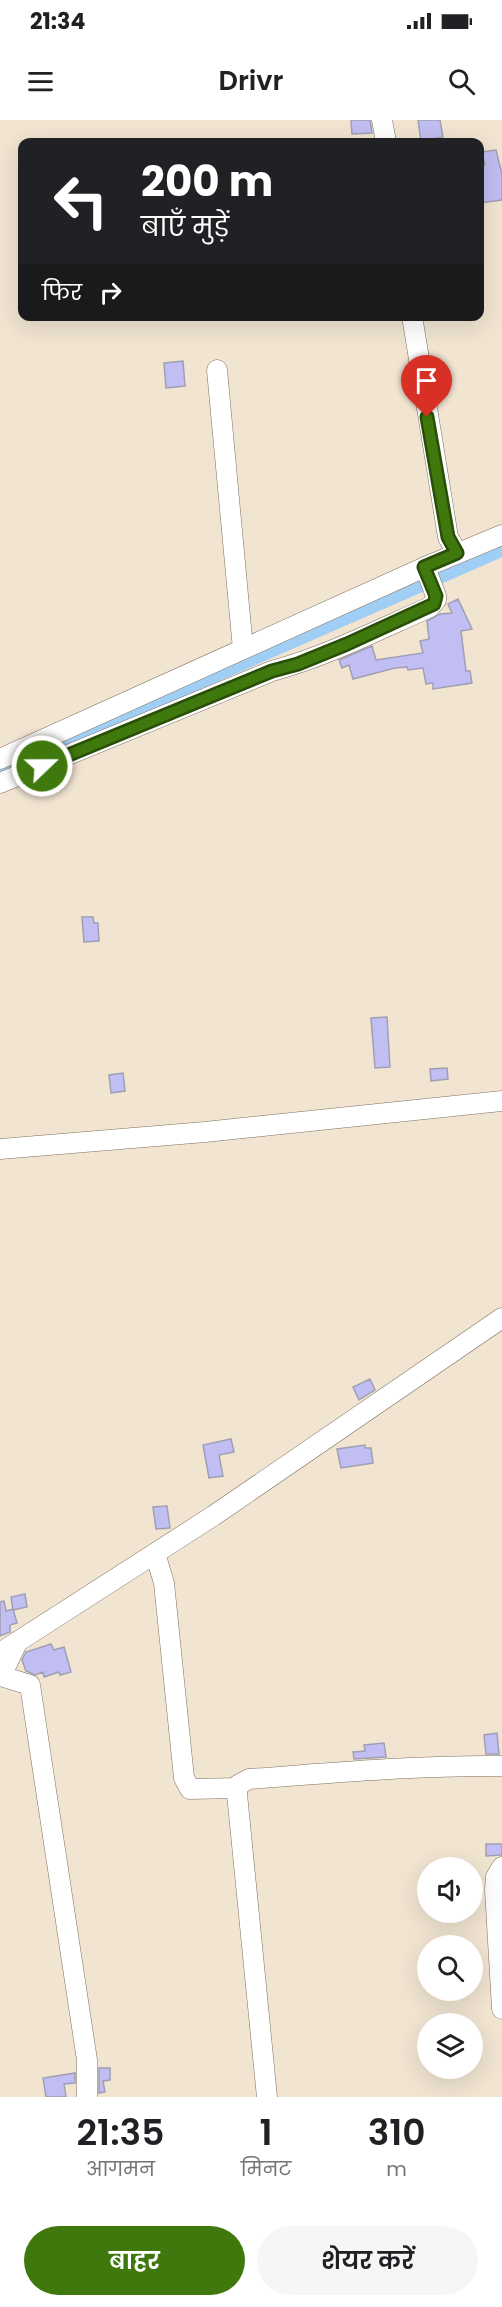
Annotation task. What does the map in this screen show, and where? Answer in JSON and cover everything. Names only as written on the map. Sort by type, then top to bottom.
[{"type":"street","points":[[382,120],[385,138]]},
{"type":"street","points":[[413,321],[448,537],[457,553]]},
{"type":"street","points":[[217,370],[243,649]]},
{"type":"street","points":[[0,759],[243,649],[430,581],[457,553],[502,535]]},
{"type":"street","points":[[0,783],[272,671],[298,664],[347,644],[430,607],[434,604],[430,581]]},
{"type":"street","points":[[0,1149],[205,1132],[502,1101]]},
{"type":"street","points":[[0,1653],[213,1516],[502,1318]]},
{"type":"street","points":[[155,1553],[164,1583],[184,1778],[190,1789],[238,1788]]},
{"type":"street","points":[[18,1641],[1,1676],[30,1685],[87,2060],[87,2097]]},
{"type":"street","points":[[267,2097],[238,1788],[241,1782],[249,1779],[439,1765],[502,1766]]},
{"type":"street","points":[[502,1867],[496,1877],[495,1890],[502,2009]]},
{"type":"building","points":[[351,120],[370,120],[372,133],[352,134]]},
{"type":"building","points":[[418,120],[440,120],[443,137],[421,138]]},
{"type":"building","points":[[496,150],[502,174],[502,200],[484,202],[484,152]]},
{"type":"building","points":[[183,361],[185,386],[166,388],[164,363]]},
{"type":"building","points":[[458,599],[472,629],[461,631],[466,671],[470,671],[472,683],[433,689],[433,683],[426,684],[423,668],[408,670],[407,667],[395,668],[353,679],[349,665],[342,668],[339,660],[372,646],[376,660],[423,653],[420,641],[429,639],[427,621],[440,614],[452,613],[448,604]]},
{"type":"building","points":[[82,917],[93,917],[94,923],[98,923],[99,941],[84,942]]},
{"type":"building","points":[[387,1017],[390,1067],[375,1068],[371,1018]]},
{"type":"building","points":[[447,1068],[448,1079],[431,1081],[430,1069]]},
{"type":"building","points":[[123,1073],[125,1091],[111,1093],[109,1075]]},
{"type":"building","points":[[370,1379],[375,1390],[359,1400],[353,1387]]},
{"type":"building","points":[[231,1439],[234,1452],[219,1455],[223,1476],[209,1478],[203,1445]]},
{"type":"building","points":[[365,1445],[365,1448],[371,1448],[373,1463],[341,1468],[337,1449]]},
{"type":"building","points":[[167,1506],[170,1528],[156,1529],[153,1507]]},
{"type":"building","points":[[25,1594],[27,1607],[13,1610],[11,1597]]},
{"type":"building","points":[[4,1601],[6,1611],[13,1609],[17,1623],[10,1625],[10,1632],[0,1636],[0,1602]]},
{"type":"building","points":[[51,1644],[54,1650],[64,1647],[71,1672],[60,1675],[59,1672],[44,1677],[43,1672],[35,1675],[26,1671],[22,1660],[26,1652]]},
{"type":"building","points":[[497,1733],[499,1754],[486,1754],[484,1735]]},
{"type":"building","points":[[384,1743],[386,1757],[354,1759],[353,1752],[365,1751],[364,1745]]},
{"type":"building","points":[[486,1844],[502,1844],[502,1855],[486,1856]]},
{"type":"building","points":[[99,2068],[110,2068],[110,2080],[103,2081],[105,2092],[99,2093]]},
{"type":"building","points":[[75,2073],[75,2083],[64,2084],[66,2097],[46,2097],[43,2078]]},
{"type":"waterway","points":[[0,769],[502,549]]},
{"type":"route","points":[[42,766],[272,671],[298,664],[347,644],[434,604],[436,596],[424,567],[457,553],[448,537],[427,417]]}]
